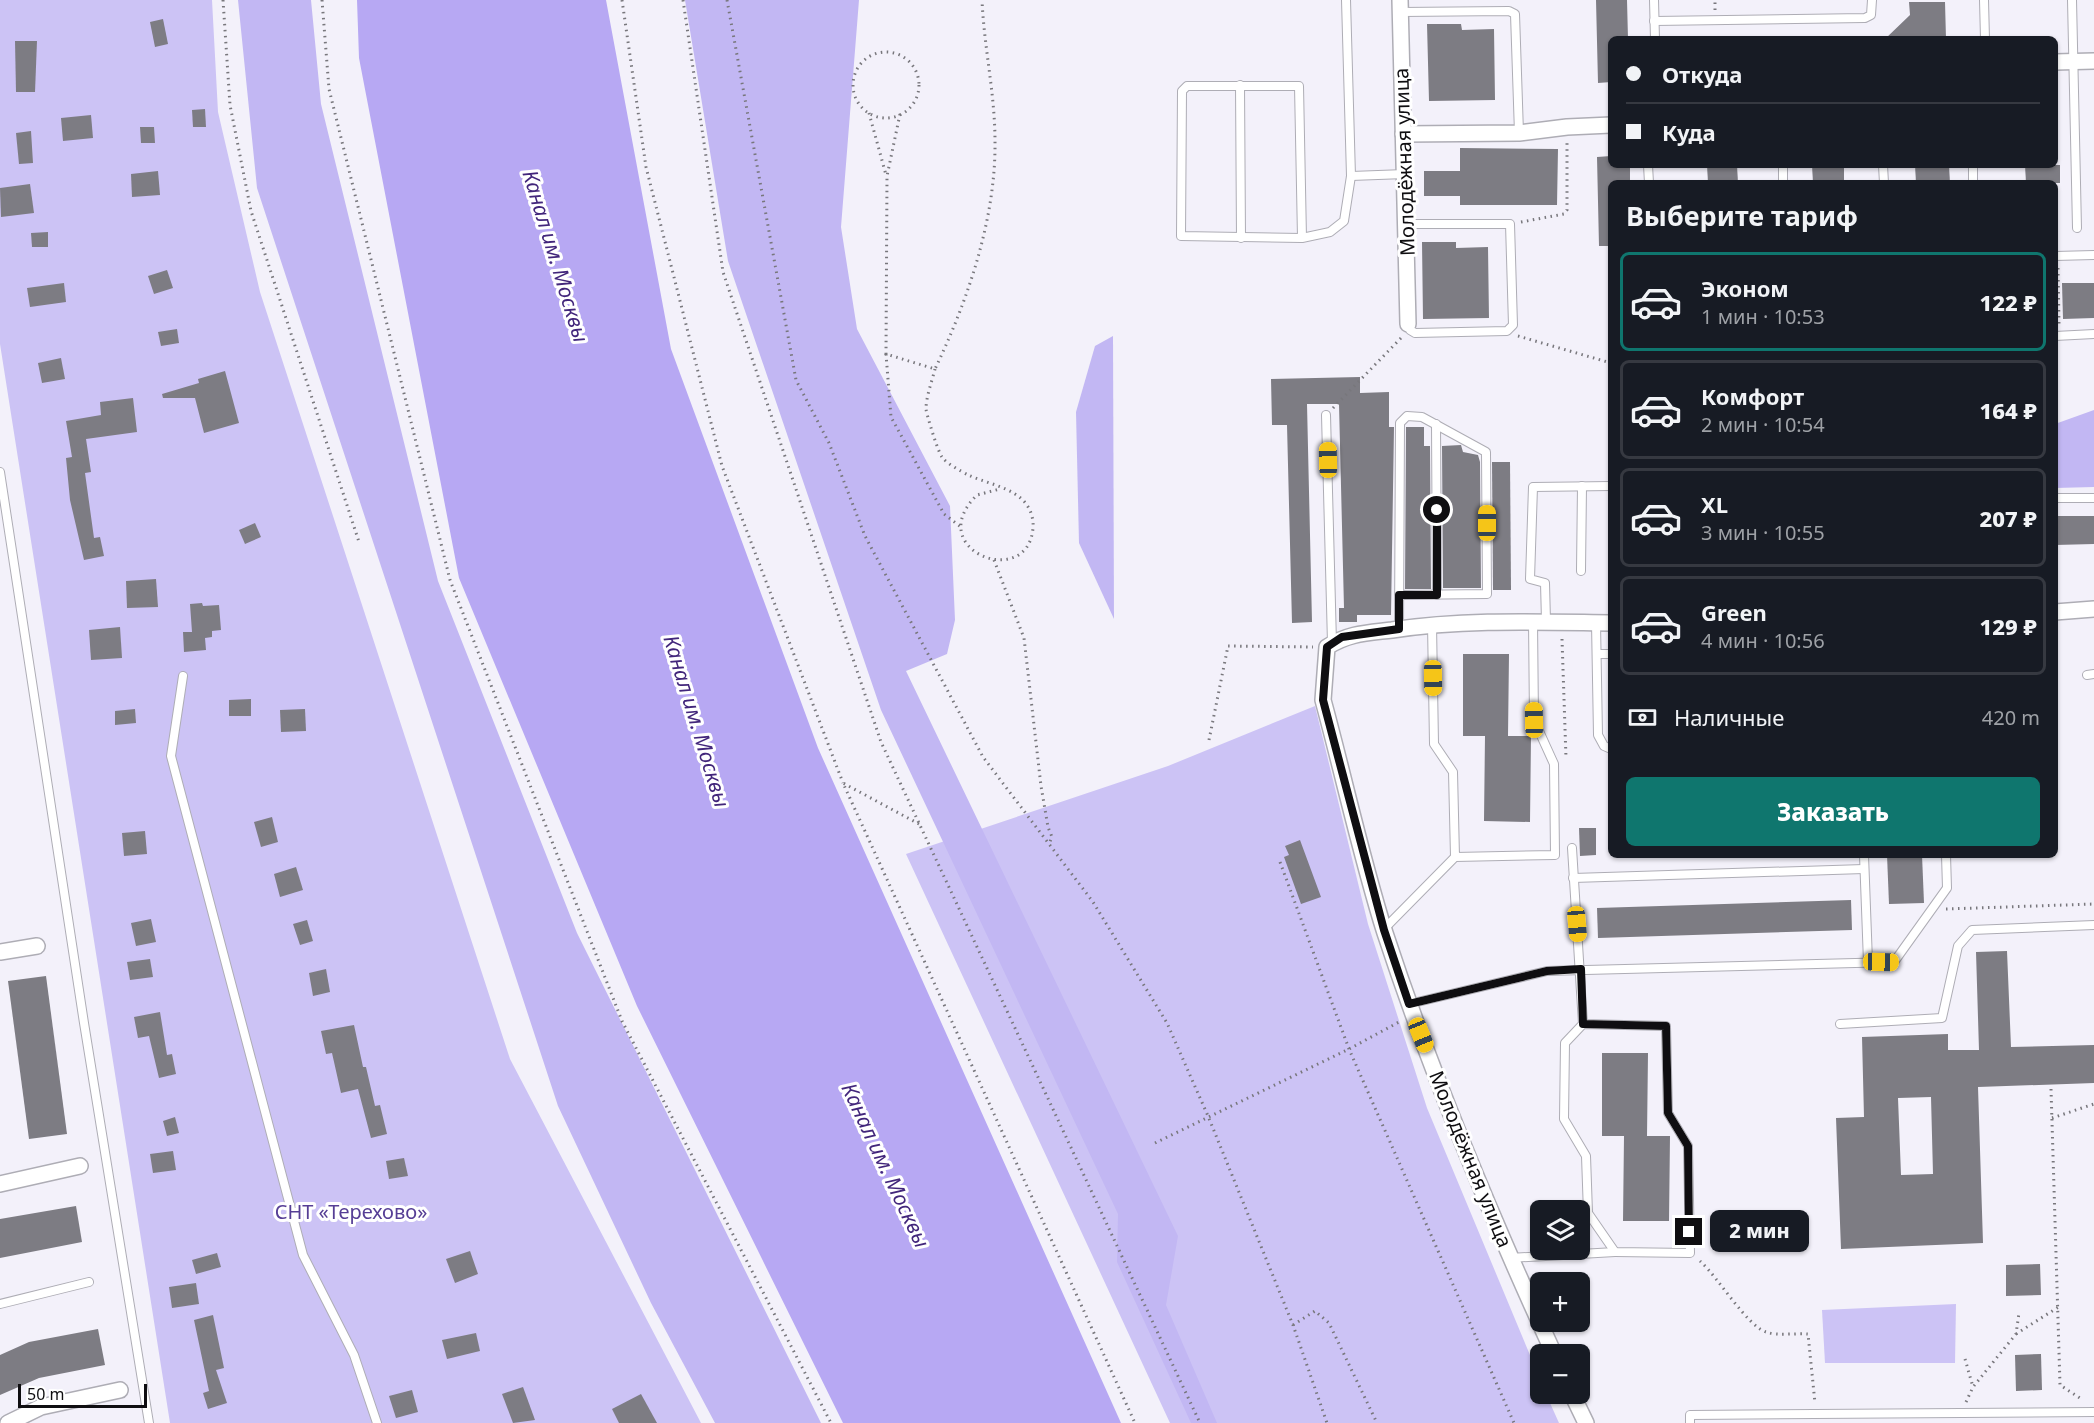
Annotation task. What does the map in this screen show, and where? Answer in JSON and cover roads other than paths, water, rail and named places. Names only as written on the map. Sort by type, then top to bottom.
[{"type":"street","name":"Молодёжная улица","points":[[1401,6],[1409,327]]},
{"type":"street","points":[[2058,62],[2094,62]]},
{"type":"street","points":[[1403,134],[1520,133],[1608,125]]},
{"type":"street","points":[[2058,612],[2094,609]]},
{"type":"street","points":[[1330,645],[1342,637],[1432,624],[1547,621],[1603,623]]},
{"type":"street","name":"Молодёжная улица","points":[[1330,645],[1323,700],[1407,1011],[1510,1258],[1549,1344]]},
{"type":"street","points":[[0,952],[37,946]]},
{"type":"street","points":[[0,1184],[80,1166]]},
{"type":"street","points":[[8,1423],[41,1407],[120,1390]]},
{"type":"street","points":[[1577,1404],[1586,1423]]},
{"type":"lane","points":[[1302,238],[1299,86],[1187,86],[1182,91],[1180,232],[1185,238],[1302,238],[1330,232],[1344,221],[1351,176],[1346,0]]},
{"type":"lane","points":[[1654,0],[1655,36]]},
{"type":"lane","points":[[1654,21],[1865,18],[1871,15],[1872,0]]},
{"type":"lane","points":[[1984,0],[1985,36]]},
{"type":"lane","points":[[2072,0],[2077,228]]},
{"type":"lane","points":[[1401,6],[1509,11],[1515,14],[1520,133]]},
{"type":"lane","points":[[1240,86],[1240,238]]},
{"type":"lane","points":[[1351,176],[1405,174]]},
{"type":"lane","points":[[1407,224],[1510,224],[1513,325],[1507,331],[1415,333],[1409,327]]},
{"type":"lane","points":[[2058,256],[2094,255]]},
{"type":"lane","points":[[2058,336],[2094,334]]},
{"type":"lane","points":[[1326,415],[1330,645]]},
{"type":"lane","points":[[1399,595],[1487,594],[1486,452],[1422,417],[1407,416],[1400,423],[1399,595],[1399,629]]},
{"type":"lane","points":[[1436,424],[1437,595]]},
{"type":"lane","points":[[0,472],[84,1023],[149,1423]]},
{"type":"lane","points":[[1384,930],[1455,857],[1555,855],[1554,764],[1534,720],[1547,621],[1545,583],[1530,579],[1532,490],[1537,485],[1608,486]]},
{"type":"lane","points":[[1581,571],[1582,486]]},
{"type":"lane","points":[[2058,498],[2094,498]]},
{"type":"lane","points":[[1603,623],[1597,654],[1598,735],[1604,746],[1608,748]]},
{"type":"lane","points":[[1432,624],[1434,744],[1453,772],[1455,857]]},
{"type":"lane","points":[[1597,654],[1608,654]]},
{"type":"lane","points":[[183,676],[171,756],[303,1255],[354,1355],[377,1423]]},
{"type":"lane","points":[[1572,848],[1583,1024],[1565,1043],[1564,1119],[1586,1156],[1588,1213],[1615,1252]]},
{"type":"lane","points":[[1864,858],[1868,962]]},
{"type":"lane","points":[[1407,1011],[1547,971],[1894,962],[1947,888],[1946,858]]},
{"type":"lane","points":[[1573,878],[1864,869]]},
{"type":"lane","points":[[1840,1024],[1942,1018],[1958,946],[1972,930],[2094,925]]},
{"type":"lane","points":[[1510,1258],[1615,1252],[1690,1253],[1688,1146],[1668,1113],[1666,1026],[1583,1024]]},
{"type":"lane","points":[[0,1304],[89,1282]]},
{"type":"lane","points":[[1690,1423],[1690,1415],[2094,1412]]},
{"type":"water","name":"Канал им. Москвы","points":[[357,0],[606,0],[671,349],[818,748],[1121,1423],[843,1423],[637,1006],[459,578],[359,58]]},
{"type":"park label","name":"СНТ «Терехово»","points":[[351,1211]]}]
